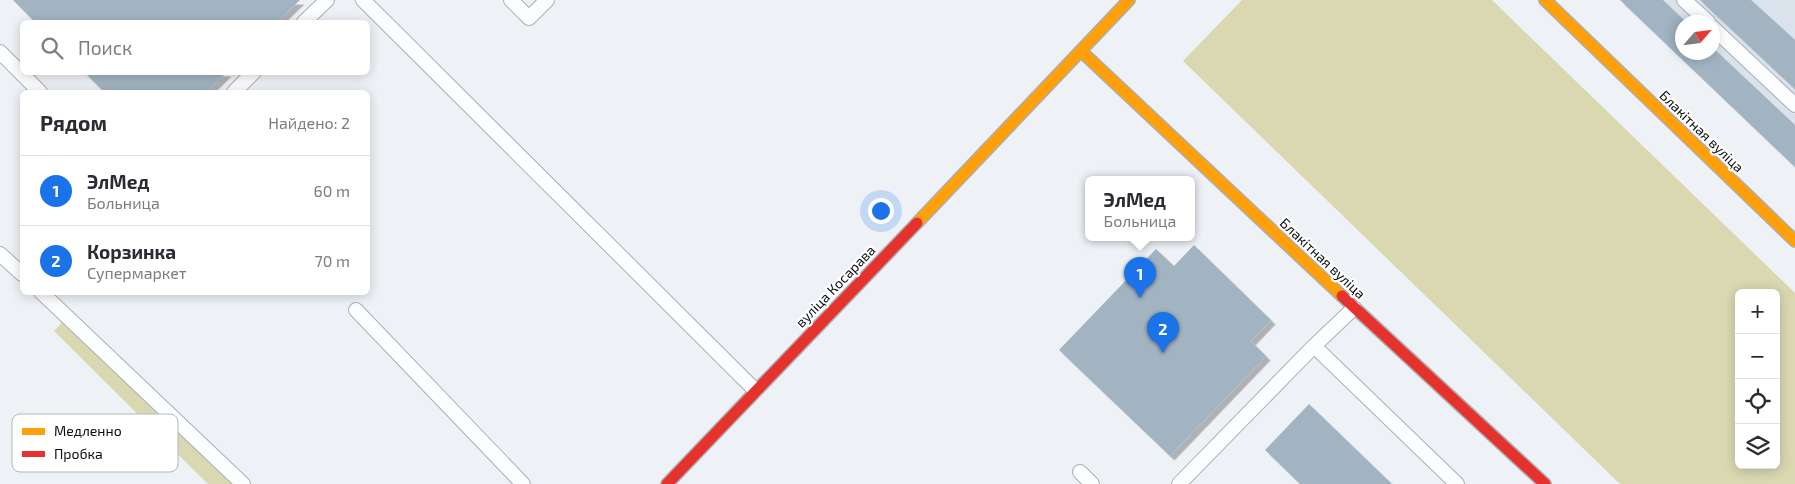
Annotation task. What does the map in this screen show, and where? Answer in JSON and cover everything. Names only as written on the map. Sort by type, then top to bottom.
[{"type":"street","name":"вуліца Косарава","points":[[667,484],[1129,0]]},
{"type":"street","name":"Блакітная вуліца","points":[[1545,0],[1795,241]]},
{"type":"street","name":"Блакітная вуліца","points":[[1081,51],[1354,308],[1545,484]]},
{"type":"lane","points":[[306,20],[327,0]]},
{"type":"lane","points":[[362,0],[755,390]]},
{"type":"lane","points":[[511,0],[529,18],[547,0]]},
{"type":"lane","points":[[1684,0],[1700,15]]},
{"type":"lane","points":[[1720,35],[1795,105]]},
{"type":"lane","points":[[0,52],[20,72]]},
{"type":"lane","points":[[23,75],[38,90]]},
{"type":"lane","points":[[236,90],[251,75]]},
{"type":"lane","points":[[0,254],[20,272]]},
{"type":"lane","points":[[44,295],[170,414]]},
{"type":"lane","points":[[1179,484],[1314,346],[1354,308]]},
{"type":"lane","points":[[356,310],[523,484]]},
{"type":"lane","points":[[1314,346],[1457,484]]},
{"type":"lane","points":[[178,422],[244,484]]},
{"type":"lane","points":[[1080,472],[1092,484]]},
{"type":"shaded area","points":[[1620,0],[1795,0],[1795,167],[1683,60],[1720,60],[1720,15],[1675,15],[1675,52]]},
{"type":"green space","points":[[1242,0],[1492,0],[1795,293],[1795,484],[1620,484],[1183,61]]},
{"type":"green space","points":[[64,320],[161,414],[138,414],[54,331]]},
{"type":"green space","points":[[178,430],[234,484],[208,484],[178,454]]},
{"type":"building","points":[[13,0],[300,0],[279,20],[33,20]]},
{"type":"building","points":[[1620,0],[1663,0],[1679,15],[1675,15],[1675,52]]},
{"type":"building","points":[[1700,0],[1751,0],[1795,40],[1795,89],[1720,19],[1720,15],[1716,15]]},
{"type":"building","points":[[1720,55],[1795,125],[1795,167],[1683,60],[1720,60]]},
{"type":"building","points":[[87,75],[224,75],[209,90],[102,90]]},
{"type":"building","points":[[1194,245],[1271,320],[1251,341],[1266,356],[1170,456],[1059,350],[1156,249],[1174,266]]},
{"type":"building","points":[[1309,404],[1392,484],[1300,484],[1265,450]]},
{"type":"traffic: slow","points":[[917,223],[1129,0]]},
{"type":"traffic: slow","points":[[1545,0],[1795,241]]},
{"type":"traffic: slow","points":[[1081,51],[1342,296]]},
{"type":"traffic: jam","points":[[667,484],[917,223]]},
{"type":"traffic: jam","points":[[1342,296],[1545,484]]},
{"type":"place","name":"ЭлМед","points":[[1140,298]]},
{"type":"place","name":"Корзинка","points":[[1163,353]]}]
